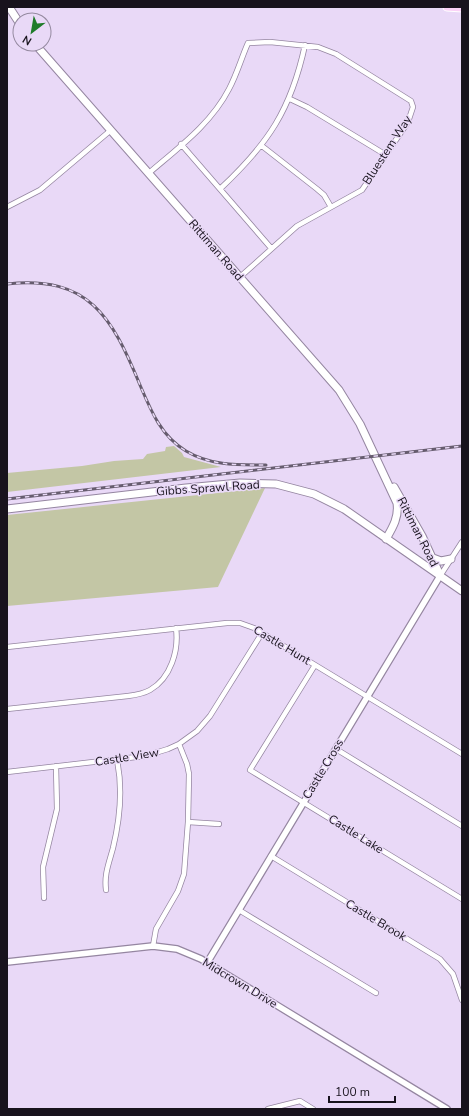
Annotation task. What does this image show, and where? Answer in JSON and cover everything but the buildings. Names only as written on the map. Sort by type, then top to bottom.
[{"type":"main road","points":[[447,7],[462,8]]},
{"type":"main road","name":"Rittiman Road","points":[[42,52],[324,372],[350,407],[382,466],[406,505],[433,558],[440,576],[462,591]]},
{"type":"main road","name":"Rittiman Road","points":[[382,466],[394,494],[398,508],[396,522],[386,539]]},
{"type":"main road","name":"Gibbs Sprawl Road","points":[[7,509],[240,483],[268,483],[289,486],[324,498],[344,509],[440,576]]},
{"type":"main road","points":[[433,558],[442,561],[450,559]]},
{"type":"street","points":[[149,173],[206,122],[218,109],[238,72],[248,43],[270,42],[305,45],[300,71],[290,99],[278,122],[262,146],[220,189]]},
{"type":"street","name":"Bluestem Way","points":[[240,277],[271,248],[298,226],[362,190],[408,122],[412,104],[408,98],[336,54],[318,47],[305,45]]},
{"type":"street","points":[[290,99],[307,107],[386,155]]},
{"type":"street","points":[[7,207],[40,190],[110,130]]},
{"type":"street","points":[[181,144],[271,248]]},
{"type":"street","points":[[262,146],[324,195],[331,207]]},
{"type":"street","points":[[440,576],[462,542]]},
{"type":"street","name":"Castle Cross","points":[[207,963],[440,576]]},
{"type":"street","name":"Castle Hunt","points":[[7,647],[231,623],[248,626],[368,696],[462,754]]},
{"type":"street","points":[[7,709],[128,696],[151,689],[167,671],[176,651],[176,628]]},
{"type":"street","name":"Castle View","points":[[7,772],[117,760],[157,753],[179,744],[197,731],[210,716],[262,633]]},
{"type":"street","name":"Castle Lake","points":[[314,665],[250,770],[462,899]]},
{"type":"street","points":[[153,946],[156,929],[178,891],[184,874],[188,822],[188,774],[187,764],[179,744]]},
{"type":"street","points":[[336,749],[462,826]]},
{"type":"street","points":[[106,890],[106,870],[119,816],[120,790],[117,760]]},
{"type":"street","points":[[44,898],[42,867],[57,809],[56,766]]},
{"type":"street","points":[[188,822],[219,824]]},
{"type":"street","name":"Castle Brook","points":[[271,856],[440,959],[453,974],[462,998]]},
{"type":"street","points":[[239,910],[376,993]]},
{"type":"street","name":"Midcrown Drive","points":[[7,962],[153,946],[177,949],[207,963],[447,1109]]},
{"type":"street","points":[[268,1109],[300,1101],[313,1109]]},
{"type":"green space","points":[[174,446],[182,453],[184,457],[221,467],[7,492],[7,473],[143,459],[147,454],[165,451],[166,447]]},
{"type":"green space","points":[[265,488],[218,587],[7,606],[7,515]]},
{"type":"railway","points":[[7,284],[35,283],[58,286],[78,294],[94,306],[107,321],[119,339],[148,404],[163,430],[177,445],[205,460],[235,465],[266,465]]},
{"type":"railway","points":[[7,499],[462,446]]}]
